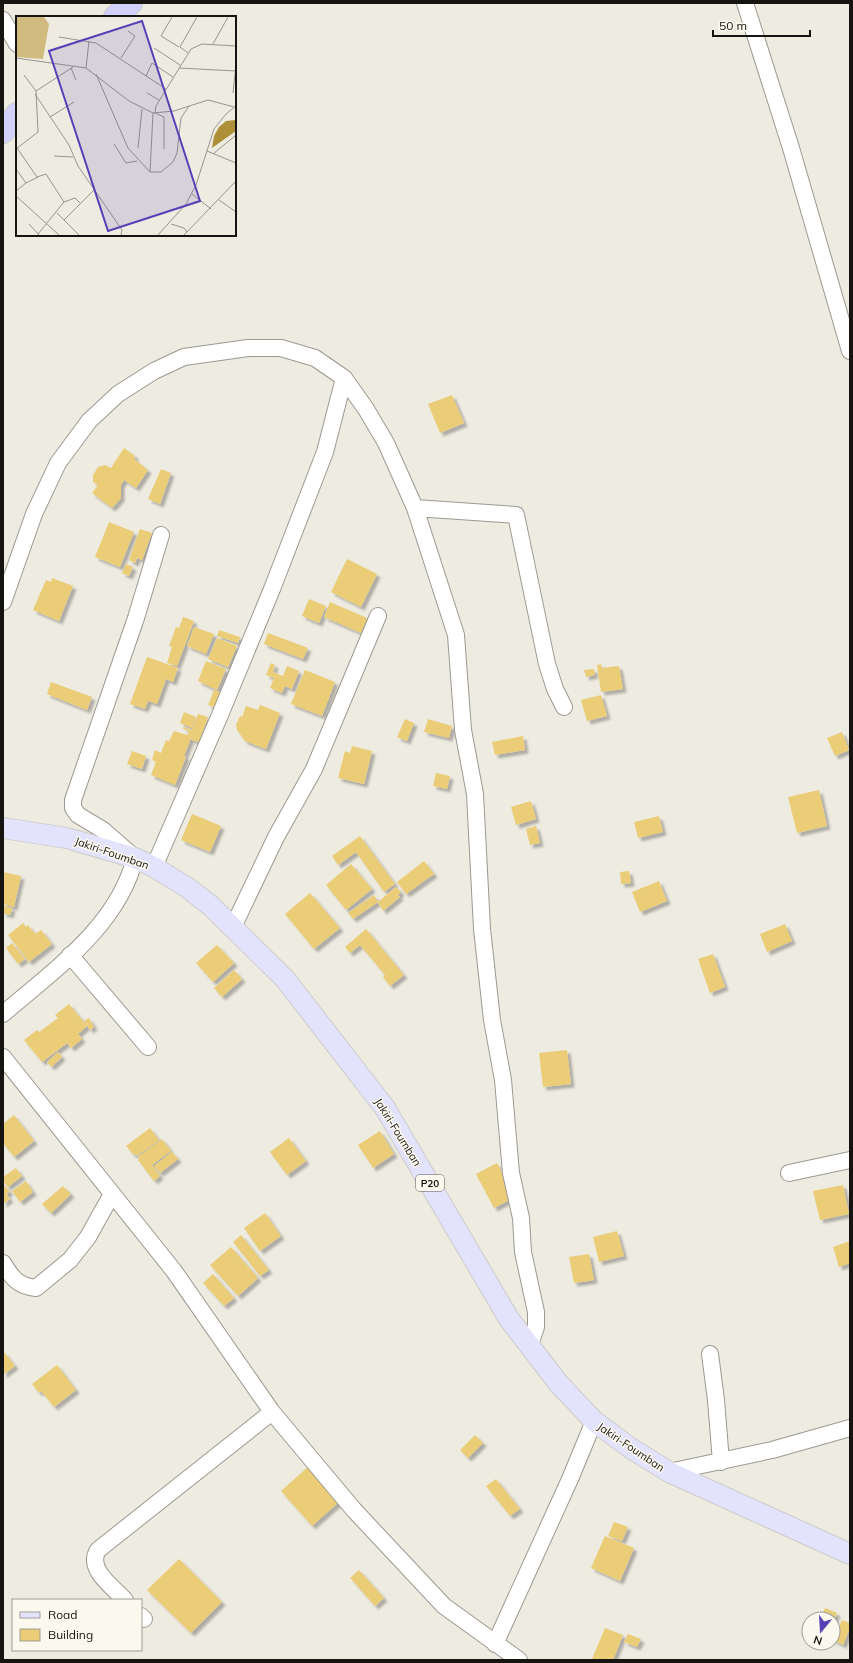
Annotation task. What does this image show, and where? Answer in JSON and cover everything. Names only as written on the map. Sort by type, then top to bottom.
[{"type":"highway","points":[[116,16],[131,3]]},
{"type":"highway","points":[[3,132],[16,115]]},
{"type":"main road","name":"Jakiri-Foumban","points":[[3,828],[67,838],[135,858],[154,867],[188,888],[233,927],[285,979],[386,1108],[496,1298],[529,1347],[559,1384],[594,1421],[629,1447],[669,1472],[850,1554]]},
{"type":"street","points":[[745,3],[791,148],[850,351]]},
{"type":"street","points":[[3,20],[16,42]]},
{"type":"street","points":[[3,602],[34,514],[58,463],[89,421],[118,394],[154,371],[184,357],[248,348],[281,348],[315,358],[344,378],[366,409],[386,444],[415,508],[456,635],[463,730],[475,794],[482,929],[492,1020],[503,1080],[512,1173],[522,1218],[523,1252],[536,1312],[536,1327],[529,1347]]},
{"type":"street","points":[[154,867],[220,715],[325,452],[344,378]]},
{"type":"street","points":[[415,508],[516,515],[547,664],[555,689],[564,707]]},
{"type":"street","points":[[3,1014],[70,955],[111,913],[131,875],[135,858],[103,830],[78,815],[73,808],[73,800],[136,618],[161,535]]},
{"type":"street","points":[[233,927],[276,838],[314,769],[378,616]]},
{"type":"street","points":[[70,955],[148,1047]]},
{"type":"street","points":[[3,1057],[174,1271],[272,1412],[354,1510],[444,1606],[519,1660]]},
{"type":"street","points":[[789,1173],[850,1160]]},
{"type":"street","points":[[3,1263],[10,1275],[24,1287],[36,1288],[70,1260],[88,1238],[112,1194]]},
{"type":"street","points":[[710,1354],[716,1400],[721,1462]]},
{"type":"street","points":[[124,1599],[96,1570],[94,1561],[98,1550],[272,1412]]},
{"type":"street","points":[[495,1644],[570,1479],[594,1421]]},
{"type":"street","points":[[669,1472],[772,1450],[850,1428]]},
{"type":"building","points":[[452,395],[464,423],[440,433],[428,404]]},
{"type":"building","points":[[124,448],[135,456],[134,459],[148,470],[136,488],[124,480],[121,485],[121,498],[112,508],[92,493],[98,485],[93,482],[93,475],[98,467],[105,465],[111,468]]},
{"type":"building","points":[[161,469],[171,473],[160,504],[148,499]]},
{"type":"building","points":[[109,522],[134,532],[120,567],[95,557]]},
{"type":"building","points":[[140,529],[152,533],[142,560],[137,558],[135,563],[129,560]]},
{"type":"building","points":[[347,559],[377,574],[361,607],[331,592]]},
{"type":"building","points":[[126,564],[133,567],[129,576],[122,573]]},
{"type":"building","points":[[52,578],[73,586],[59,621],[33,610],[46,580],[51,582]]},
{"type":"building","points":[[309,599],[326,606],[319,623],[302,616]]},
{"type":"building","points":[[330,602],[367,618],[361,633],[324,617]]},
{"type":"building","points":[[183,617],[194,621],[177,666],[167,663],[172,647],[169,646],[176,627],[179,628]]},
{"type":"building","points":[[194,627],[214,634],[206,654],[187,646]]},
{"type":"building","points":[[219,630],[240,637],[238,643],[217,636]]},
{"type":"building","points":[[268,633],[308,648],[303,659],[264,644]]},
{"type":"building","points":[[217,638],[237,646],[228,667],[208,659]]},
{"type":"building","points":[[147,657],[178,668],[173,682],[166,679],[157,704],[148,701],[145,709],[130,704]]},
{"type":"building","points":[[206,661],[226,669],[217,690],[198,681]]},
{"type":"building","points":[[271,663],[275,665],[273,672],[283,676],[287,666],[299,671],[292,689],[285,686],[282,693],[270,688],[274,678],[266,675]]},
{"type":"building","points":[[601,664],[602,668],[619,666],[623,689],[601,692],[597,665]]},
{"type":"building","points":[[594,669],[595,675],[586,677],[584,670]]},
{"type":"building","points":[[305,670],[335,682],[322,716],[291,704]]},
{"type":"building","points":[[51,682],[92,697],[87,710],[47,694]]},
{"type":"building","points":[[214,690],[220,692],[214,707],[208,705]]},
{"type":"building","points":[[601,695],[607,716],[587,721],[581,700]]},
{"type":"building","points":[[260,705],[280,713],[266,749],[245,741],[237,730],[236,725],[240,716],[242,717],[246,706],[258,710]]},
{"type":"building","points":[[184,712],[196,717],[192,728],[180,723]]},
{"type":"building","points":[[198,714],[208,717],[199,742],[189,739],[190,741],[184,756],[186,757],[175,785],[151,775],[156,762],[152,760],[155,750],[161,753],[166,740],[169,741],[174,731],[187,735],[189,731],[183,729],[184,727],[192,730]]},
{"type":"building","points":[[405,719],[414,723],[407,741],[397,737]]},
{"type":"building","points":[[428,719],[452,726],[449,738],[424,732]]},
{"type":"building","points":[[842,732],[849,750],[835,756],[827,738]]},
{"type":"building","points":[[523,736],[525,750],[495,755],[492,742]]},
{"type":"building","points":[[352,746],[372,751],[364,784],[338,778],[345,751],[350,753]]},
{"type":"building","points":[[132,751],[146,756],[142,769],[127,764]]},
{"type":"building","points":[[436,773],[450,776],[447,789],[433,786]]},
{"type":"building","points":[[819,790],[827,826],[797,833],[788,797]]},
{"type":"building","points":[[531,801],[536,819],[516,825],[511,807]]},
{"type":"building","points":[[192,814],[221,826],[210,852],[181,840]]},
{"type":"building","points":[[659,816],[663,832],[638,838],[634,822]]},
{"type":"building","points":[[536,826],[540,843],[530,845],[526,829]]},
{"type":"building","points":[[360,836],[395,884],[384,892],[356,852],[338,865],[332,856]]},
{"type":"building","points":[[424,861],[434,874],[406,894],[397,882]]},
{"type":"building","points":[[351,864],[372,889],[346,910],[326,885]]},
{"type":"building","points":[[629,871],[631,883],[621,884],[620,872]]},
{"type":"building","points":[[3,872],[21,876],[14,907],[3,904]]},
{"type":"building","points":[[659,881],[667,901],[640,912],[632,892]]},
{"type":"building","points":[[396,887],[401,892],[398,895],[400,897],[383,911],[378,902]]},
{"type":"building","points":[[310,893],[340,928],[314,949],[285,914]]},
{"type":"building","points":[[374,895],[378,902],[353,919],[348,913]]},
{"type":"building","points":[[3,906],[12,908],[10,915],[3,913]]},
{"type":"building","points":[[23,923],[26,927],[28,925],[35,934],[41,930],[52,944],[29,962],[8,935]]},
{"type":"building","points":[[785,924],[792,941],[767,952],[760,934]]},
{"type":"building","points":[[366,929],[404,975],[390,986],[383,977],[385,975],[360,945],[350,953],[345,947]]},
{"type":"building","points":[[12,943],[25,959],[18,964],[6,948]]},
{"type":"building","points":[[217,945],[234,963],[213,982],[196,963]]},
{"type":"building","points":[[713,954],[725,987],[710,993],[698,959]]},
{"type":"building","points":[[234,970],[242,979],[222,997],[214,988]]},
{"type":"building","points":[[69,1004],[87,1026],[78,1034],[82,1039],[71,1048],[67,1043],[42,1062],[24,1040],[37,1030],[39,1032],[58,1018],[55,1015]]},
{"type":"building","points":[[89,1018],[94,1027],[90,1030],[84,1021]]},
{"type":"building","points":[[567,1050],[571,1084],[543,1087],[539,1053]]},
{"type":"building","points":[[58,1052],[62,1057],[51,1067],[47,1062]]},
{"type":"building","points":[[14,1115],[34,1141],[14,1157],[3,1143],[3,1124]]},
{"type":"building","points":[[150,1128],[159,1140],[137,1156],[136,1154],[134,1155],[126,1146]]},
{"type":"building","points":[[380,1131],[394,1154],[373,1168],[358,1145]]},
{"type":"building","points":[[289,1138],[306,1161],[287,1175],[270,1152]]},
{"type":"building","points":[[162,1139],[171,1151],[152,1165],[160,1176],[154,1181],[138,1160],[138,1157]]},
{"type":"building","points":[[172,1152],[178,1159],[160,1173],[154,1166]]},
{"type":"building","points":[[497,1163],[515,1197],[494,1208],[476,1174]]},
{"type":"building","points":[[16,1168],[22,1176],[8,1187],[3,1181],[3,1177]]},
{"type":"building","points":[[26,1181],[33,1192],[20,1202],[12,1191]]},
{"type":"building","points":[[3,1184],[10,1192],[6,1194],[10,1199],[3,1204]]},
{"type":"building","points":[[843,1185],[849,1214],[820,1220],[813,1191]]},
{"type":"building","points":[[63,1186],[71,1194],[51,1213],[42,1204]]},
{"type":"building","points":[[265,1213],[281,1236],[260,1251],[244,1228]]},
{"type":"building","points":[[617,1231],[624,1256],[599,1262],[593,1237]]},
{"type":"building","points":[[241,1235],[269,1270],[260,1276],[233,1242]]},
{"type":"building","points":[[850,1241],[850,1263],[839,1267],[833,1247]]},
{"type":"building","points":[[231,1247],[258,1278],[238,1296],[210,1265]]},
{"type":"building","points":[[589,1254],[594,1280],[574,1283],[569,1257]]},
{"type":"building","points":[[213,1274],[234,1298],[224,1306],[203,1283]]},
{"type":"building","points":[[4,1352],[15,1366],[3,1375],[3,1353]]},
{"type":"building","points":[[57,1365],[76,1390],[54,1407],[41,1391],[39,1393],[32,1384]]},
{"type":"building","points":[[475,1435],[483,1443],[468,1458],[460,1450]]},
{"type":"building","points":[[309,1466],[340,1501],[312,1526],[281,1491]]},
{"type":"building","points":[[496,1479],[520,1509],[510,1516],[486,1486]]},
{"type":"building","points":[[614,1522],[628,1527],[622,1541],[608,1536]]},
{"type":"building","points":[[605,1536],[634,1548],[620,1581],[591,1568]]},
{"type":"building","points":[[179,1559],[222,1602],[191,1633],[147,1590]]},
{"type":"building","points":[[359,1570],[384,1598],[375,1606],[350,1578]]},
{"type":"building","points":[[825,1608],[832,1611],[824,1611]]},
{"type":"building","points":[[842,1620],[850,1623],[850,1628],[843,1645],[841,1644]]},
{"type":"building","points":[[605,1628],[623,1635],[613,1660],[594,1660],[592,1659]]},
{"type":"building","points":[[628,1634],[641,1639],[637,1647],[624,1642]]}]
